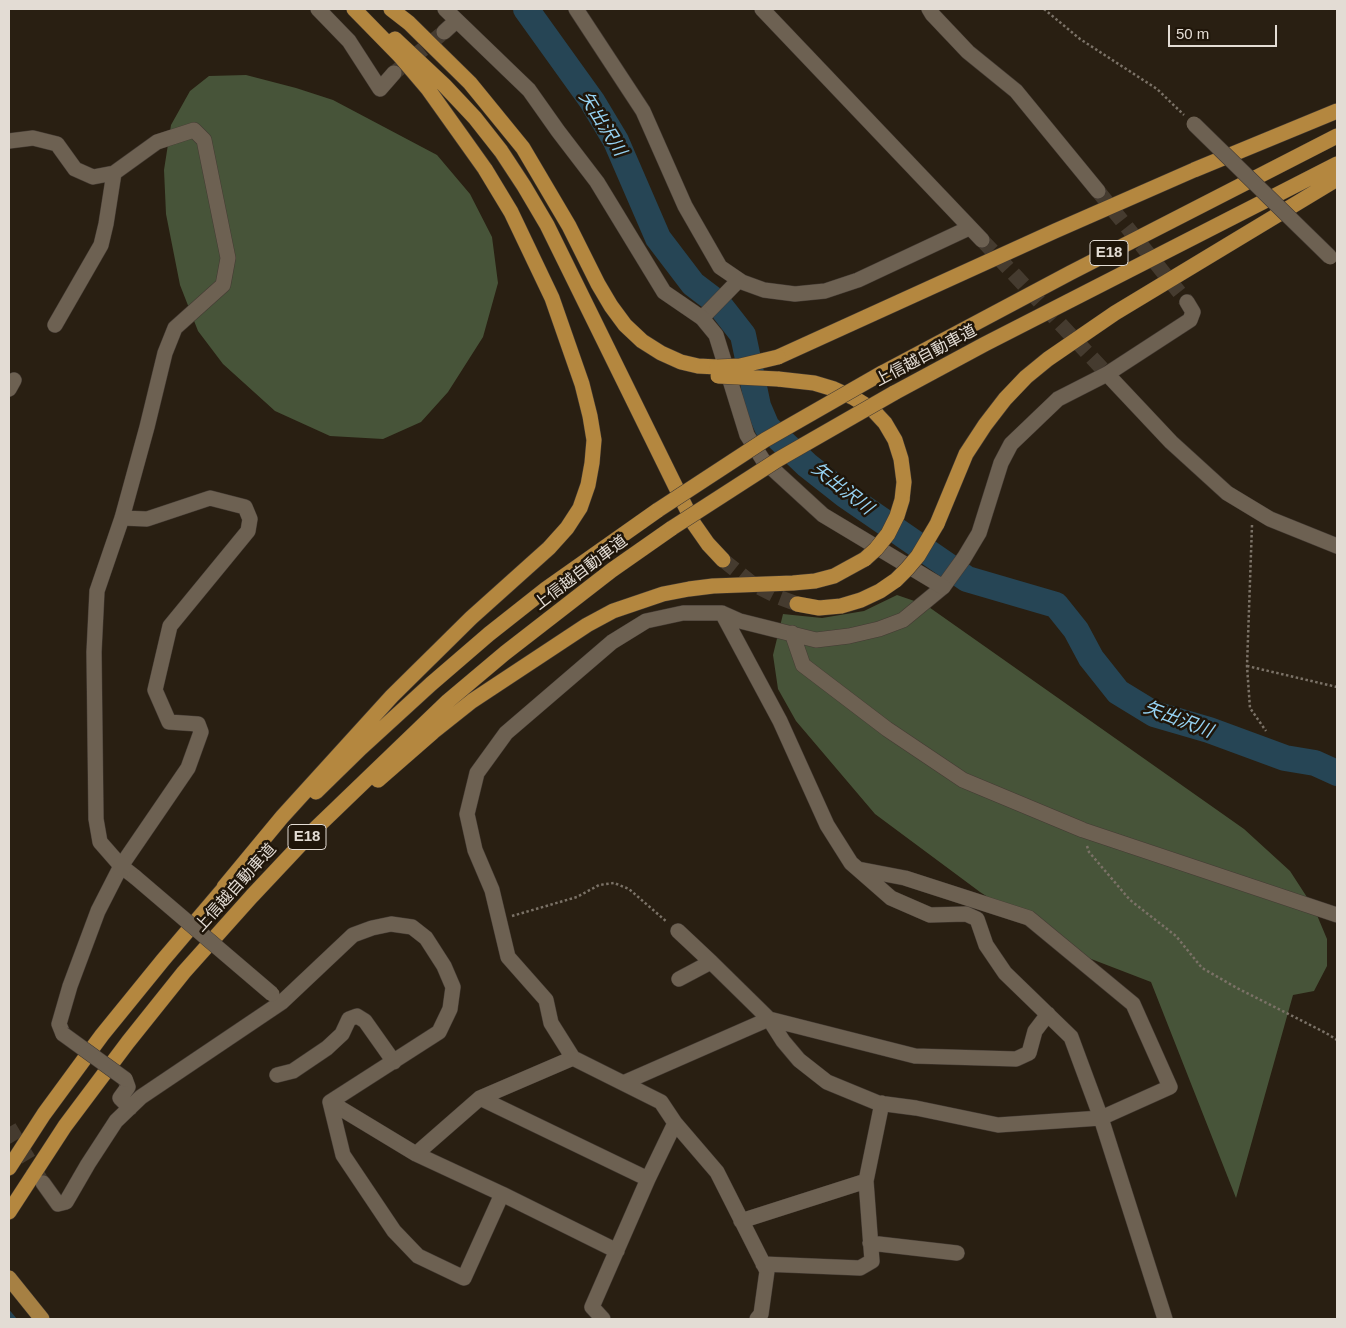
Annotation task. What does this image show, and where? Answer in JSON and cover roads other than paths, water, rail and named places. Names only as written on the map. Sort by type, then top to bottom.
[{"type":"highway","points":[[224,887],[282,817],[392,696],[471,618],[549,548],[567,528],[580,508],[588,484],[592,463],[594,440],[582,384],[552,298],[511,212],[485,169],[428,90],[399,55],[354,9]]},
{"type":"highway","points":[[358,9],[383,28],[444,85],[475,118],[501,151],[551,233],[694,524],[708,544],[723,560]]},
{"type":"highway","points":[[391,9],[409,23],[470,83],[523,148],[569,226],[598,284],[611,306],[625,324],[660,356],[700,373],[718,371],[778,357],[1107,208],[1337,111]]},
{"type":"highway","name":"上信越自動車道","points":[[9,1168],[44,1114],[102,1036],[224,887],[361,748],[489,634],[546,589],[658,510],[765,440],[882,373],[1061,278],[1337,136]]},
{"type":"highway","name":"上信越自動車道","points":[[9,1212],[65,1126],[128,1042],[184,972],[252,896],[315,829],[448,701],[561,608],[672,528],[779,459],[894,393],[985,344],[1337,164]]},
{"type":"highway","points":[[797,604],[818,608],[841,606],[880,592],[896,580],[918,556],[936,524],[966,454],[995,412],[1026,377],[1048,359],[1115,313],[1337,179]]},
{"type":"highway","points":[[184,972],[367,790],[433,732],[504,679],[587,625],[613,611],[663,594],[712,586],[815,581],[834,576],[865,559],[876,549],[888,534],[897,516],[902,500],[904,482],[901,459],[895,440],[885,423],[872,409],[834,389],[814,383],[718,371]]},
{"type":"highway","points":[[9,1278],[42,1319]]},
{"type":"street","points":[[318,9],[349,41],[380,89],[394,73]]},
{"type":"street","points":[[445,9],[529,90],[597,182],[664,292],[705,315],[716,335],[747,435],[763,460],[823,515],[946,582]]},
{"type":"street","points":[[576,9],[644,111],[685,206],[720,267],[736,283],[764,290],[795,294],[825,291],[858,280],[970,228]]},
{"type":"street","points":[[762,9],[982,240]]},
{"type":"street","points":[[929,9],[968,52],[1016,92],[1098,191]]},
{"type":"street","points":[[444,32],[456,21]]},
{"type":"street","points":[[1194,124],[1333,260]]},
{"type":"street","points":[[9,141],[33,138],[57,144],[75,169],[93,177],[114,173],[157,142],[194,130],[204,140],[228,258],[223,285],[175,328],[165,353],[122,518],[97,591],[94,652],[96,819],[100,842],[121,866],[277,998]]},
{"type":"street","points":[[55,325],[100,245],[106,224],[114,173]]},
{"type":"street","points":[[705,315],[736,283]]},
{"type":"street","points":[[757,1319],[760,1314],[767,1271],[717,1172],[675,1123],[661,1102],[573,1058],[551,1023],[546,1000],[508,957],[492,890],[475,850],[467,814],[477,773],[506,734],[612,642],[646,621],[682,613],[722,613],[740,621],[816,640],[849,636],[879,629],[903,620],[946,582],[964,558],[979,533],[1001,463],[1011,444],[1058,399],[1107,374],[1190,320],[1193,312],[1187,302]]},
{"type":"street","points":[[1107,374],[1171,442],[1227,493],[1270,519],[1337,546]]},
{"type":"street","points":[[122,518],[147,519],[210,498],[245,507],[250,519],[248,531],[170,626],[155,690],[169,722],[198,724],[201,732],[188,768],[121,866],[98,911],[70,986],[59,1024],[63,1034],[125,1079],[128,1087],[120,1098],[130,1108]]},
{"type":"street","points":[[722,613],[780,721],[827,825],[852,863],[891,898],[930,915],[966,914],[977,919],[986,945],[1005,973],[1070,1037],[1101,1118],[1165,1319]]},
{"type":"street","points":[[792,633],[802,665],[887,729],[963,780],[1083,830],[1337,916]]},
{"type":"street","points":[[678,931],[769,1019],[783,1041],[799,1060],[827,1082],[882,1103],[998,1125],[1101,1118],[1170,1087],[1133,1004],[1030,918],[905,878],[858,869]]},
{"type":"street","points":[[43,1183],[58,1204],[66,1202],[116,1121],[141,1097],[277,998],[353,935],[391,924],[412,927],[426,938],[444,966],[453,987],[450,1009],[439,1032],[330,1102]]},
{"type":"street","points":[[679,979],[711,962]]},
{"type":"street","points":[[623,1083],[769,1019],[915,1056],[1016,1059],[1029,1053],[1035,1031],[1048,1014]]},
{"type":"street","points":[[277,1076],[293,1071],[327,1048],[342,1034],[349,1019],[356,1016],[365,1021],[394,1062]]},
{"type":"street","points":[[416,1154],[480,1098],[573,1058]]},
{"type":"street","points":[[480,1098],[648,1179]]},
{"type":"street","points":[[330,1102],[416,1154],[617,1251]]},
{"type":"street","points":[[330,1102],[344,1155],[394,1231],[418,1256],[464,1278],[502,1194]]},
{"type":"street","points":[[763,1264],[860,1268],[872,1261],[866,1181],[882,1103]]},
{"type":"street","points":[[604,1319],[592,1307],[648,1179],[675,1123]]},
{"type":"street","points":[[741,1220],[866,1181]]},
{"type":"street","points":[[870,1243],[958,1253]]},
{"type":"waterway","name":"矢出沢川","points":[[526,9],[592,101],[616,141],[658,238],[693,284],[718,303],[743,335],[758,406],[767,427],[807,465],[845,495],[967,579],[1056,605],[1076,630],[1091,658],[1118,692],[1154,714],[1209,730],[1285,758],[1315,763],[1337,773]]},
{"type":"waterway","points":[[9,1313],[14,1319]]},
{"type":"tunnel","points":[[394,73],[444,32]]},
{"type":"tunnel","points":[[1098,191],[1187,302]]},
{"type":"tunnel","points":[[982,240],[1107,374]]},
{"type":"tunnel","points":[[723,560],[753,584],[797,604]]},
{"type":"tunnel","points":[[9,1127],[42,1182]]}]
